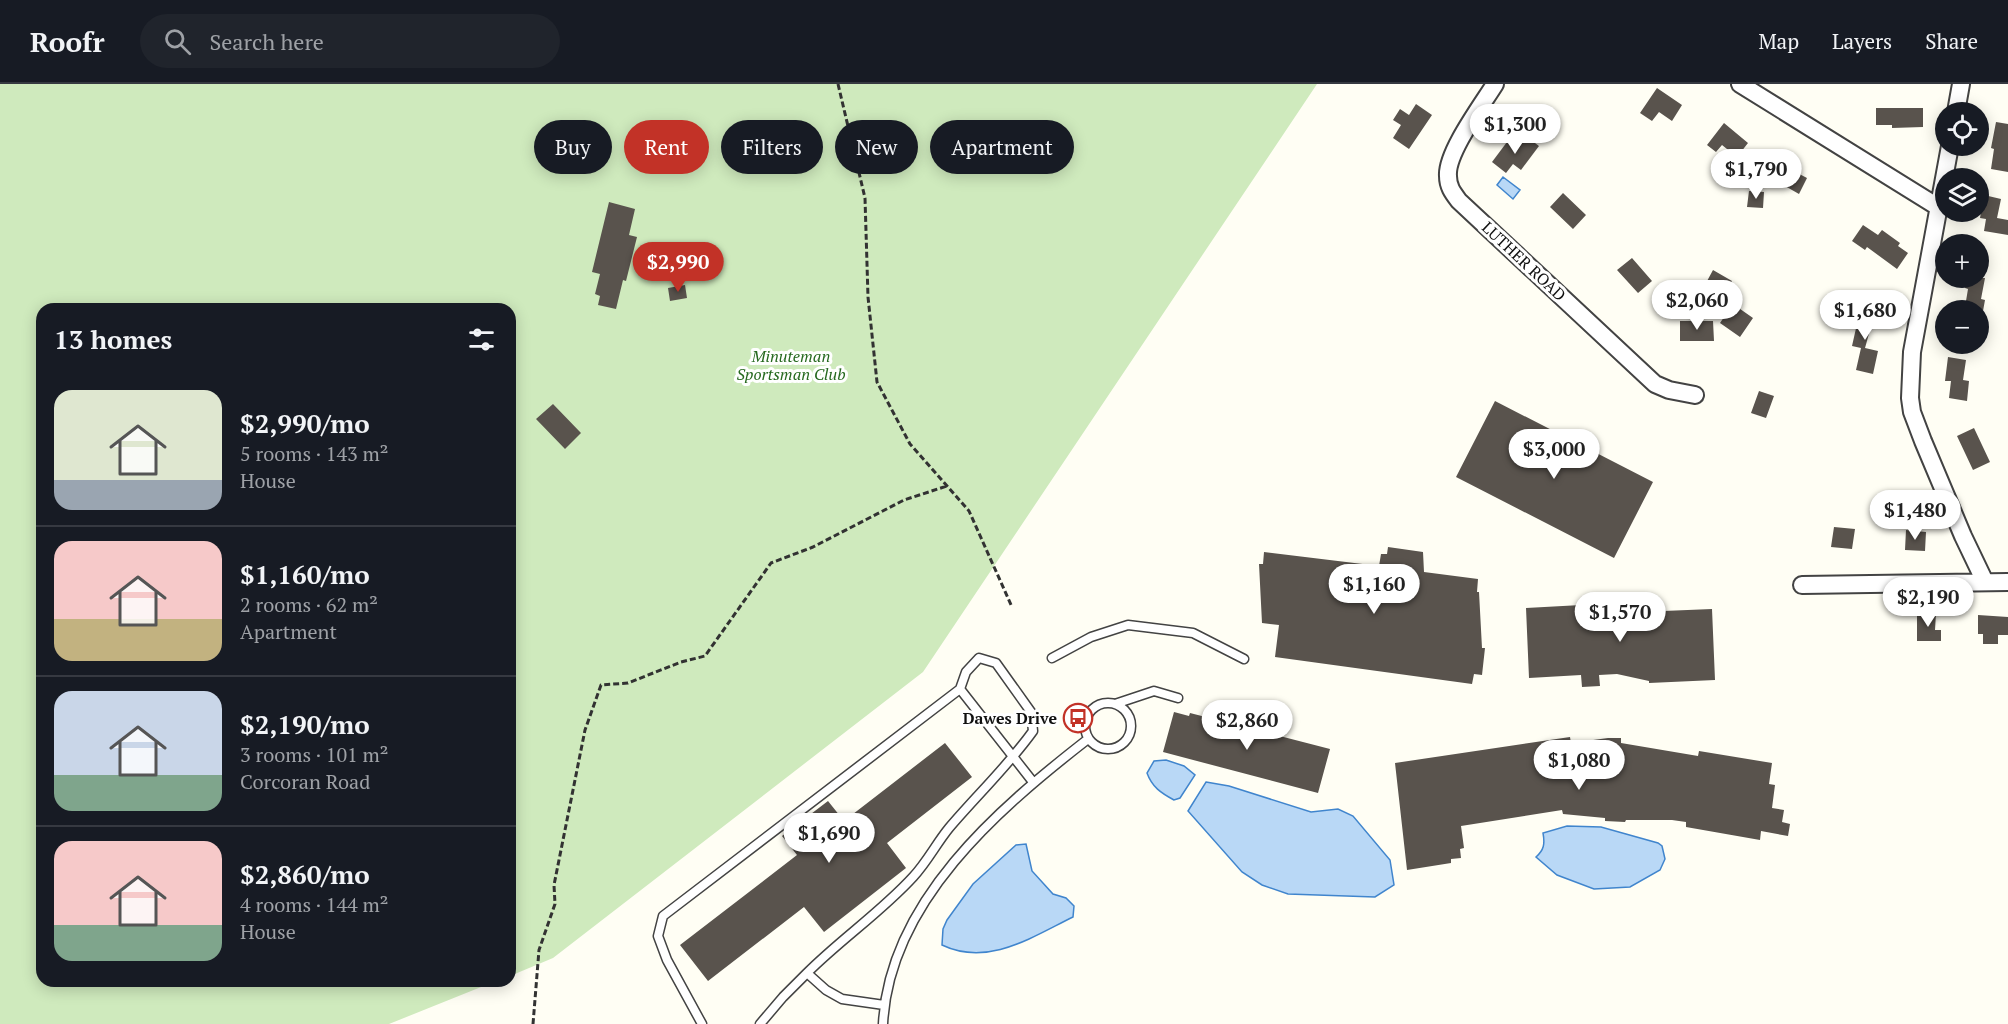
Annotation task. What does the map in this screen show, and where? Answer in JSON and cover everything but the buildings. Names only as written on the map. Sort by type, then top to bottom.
[{"type":"street","name":"LUTHER ROAD","points":[[1495,84],[1451,156],[1448,176],[1450,189],[1459,201],[1655,384],[1669,390],[1695,394]]},
{"type":"street","points":[[1740,84],[1935,205]]},
{"type":"street","points":[[1958,102],[1961,84]]},
{"type":"street","points":[[1935,222],[1912,352],[1910,398],[1912,412],[1923,441],[1985,582]]},
{"type":"street","points":[[1802,585],[2008,582]]},
{"type":"lane","points":[[1052,658],[1091,636],[1128,626],[1193,633],[1244,659]]},
{"type":"lane","points":[[702,1024],[667,960],[658,936],[663,916],[960,689],[966,672],[979,658],[996,663],[1031,711],[1033,731],[1014,758],[947,830],[915,875],[881,908],[832,948],[783,997],[760,1024]]},
{"type":"lane","points":[[960,689],[1033,782]]},
{"type":"lane","points":[[1116,704],[1154,691],[1178,698]]},
{"type":"lane","points":[[1107,702],[1116,704],[1127,712],[1131,730],[1127,741],[1118,748],[1107,750],[1096,747],[1088,739],[1084,729],[1086,718],[1091,709],[1098,704],[1107,702]]},
{"type":"lane","points":[[883,1024],[884,1005],[893,965],[915,918],[938,883],[972,841],[1033,782],[1088,739]]},
{"type":"lane","points":[[807,973],[826,990],[842,999],[884,1005]]},
{"type":"path","points":[[838,84],[865,198],[868,297],[878,382],[910,444],[969,511],[1012,607]]},
{"type":"path","points":[[533,1024],[539,950],[555,904],[554,885],[585,730],[601,686],[628,683],[681,662],[705,656],[771,563],[813,547],[904,500],[947,486]]},
{"type":"green space","name":"Minuteman Sportsman Club","points":[[0,84],[1317,84],[923,672],[553,958],[516,973],[516,303],[36,303],[36,987],[481,987],[389,1024],[0,1024]]},
{"type":"water","points":[[1503,177],[1520,190],[1513,199],[1497,185]]},
{"type":"water","points":[[1166,760],[1184,766],[1195,775],[1180,798],[1174,800],[1158,789],[1147,773],[1154,761]]},
{"type":"water","points":[[1206,782],[1229,786],[1311,812],[1338,809],[1353,816],[1390,860],[1394,885],[1375,897],[1288,894],[1262,885],[1242,872],[1188,811]]},
{"type":"water","points":[[1567,826],[1601,827],[1658,843],[1662,846],[1665,859],[1660,870],[1630,887],[1594,889],[1557,875],[1536,857],[1543,846],[1543,833]]},
{"type":"water","points":[[1026,844],[1032,871],[1053,894],[1066,898],[1074,906],[1073,917],[1026,940],[993,951],[976,953],[959,951],[942,945],[943,929],[947,920],[973,884],[1016,845]]},
{"type":"place","name":"Dawes Drive","points":[[1078,718]]}]
